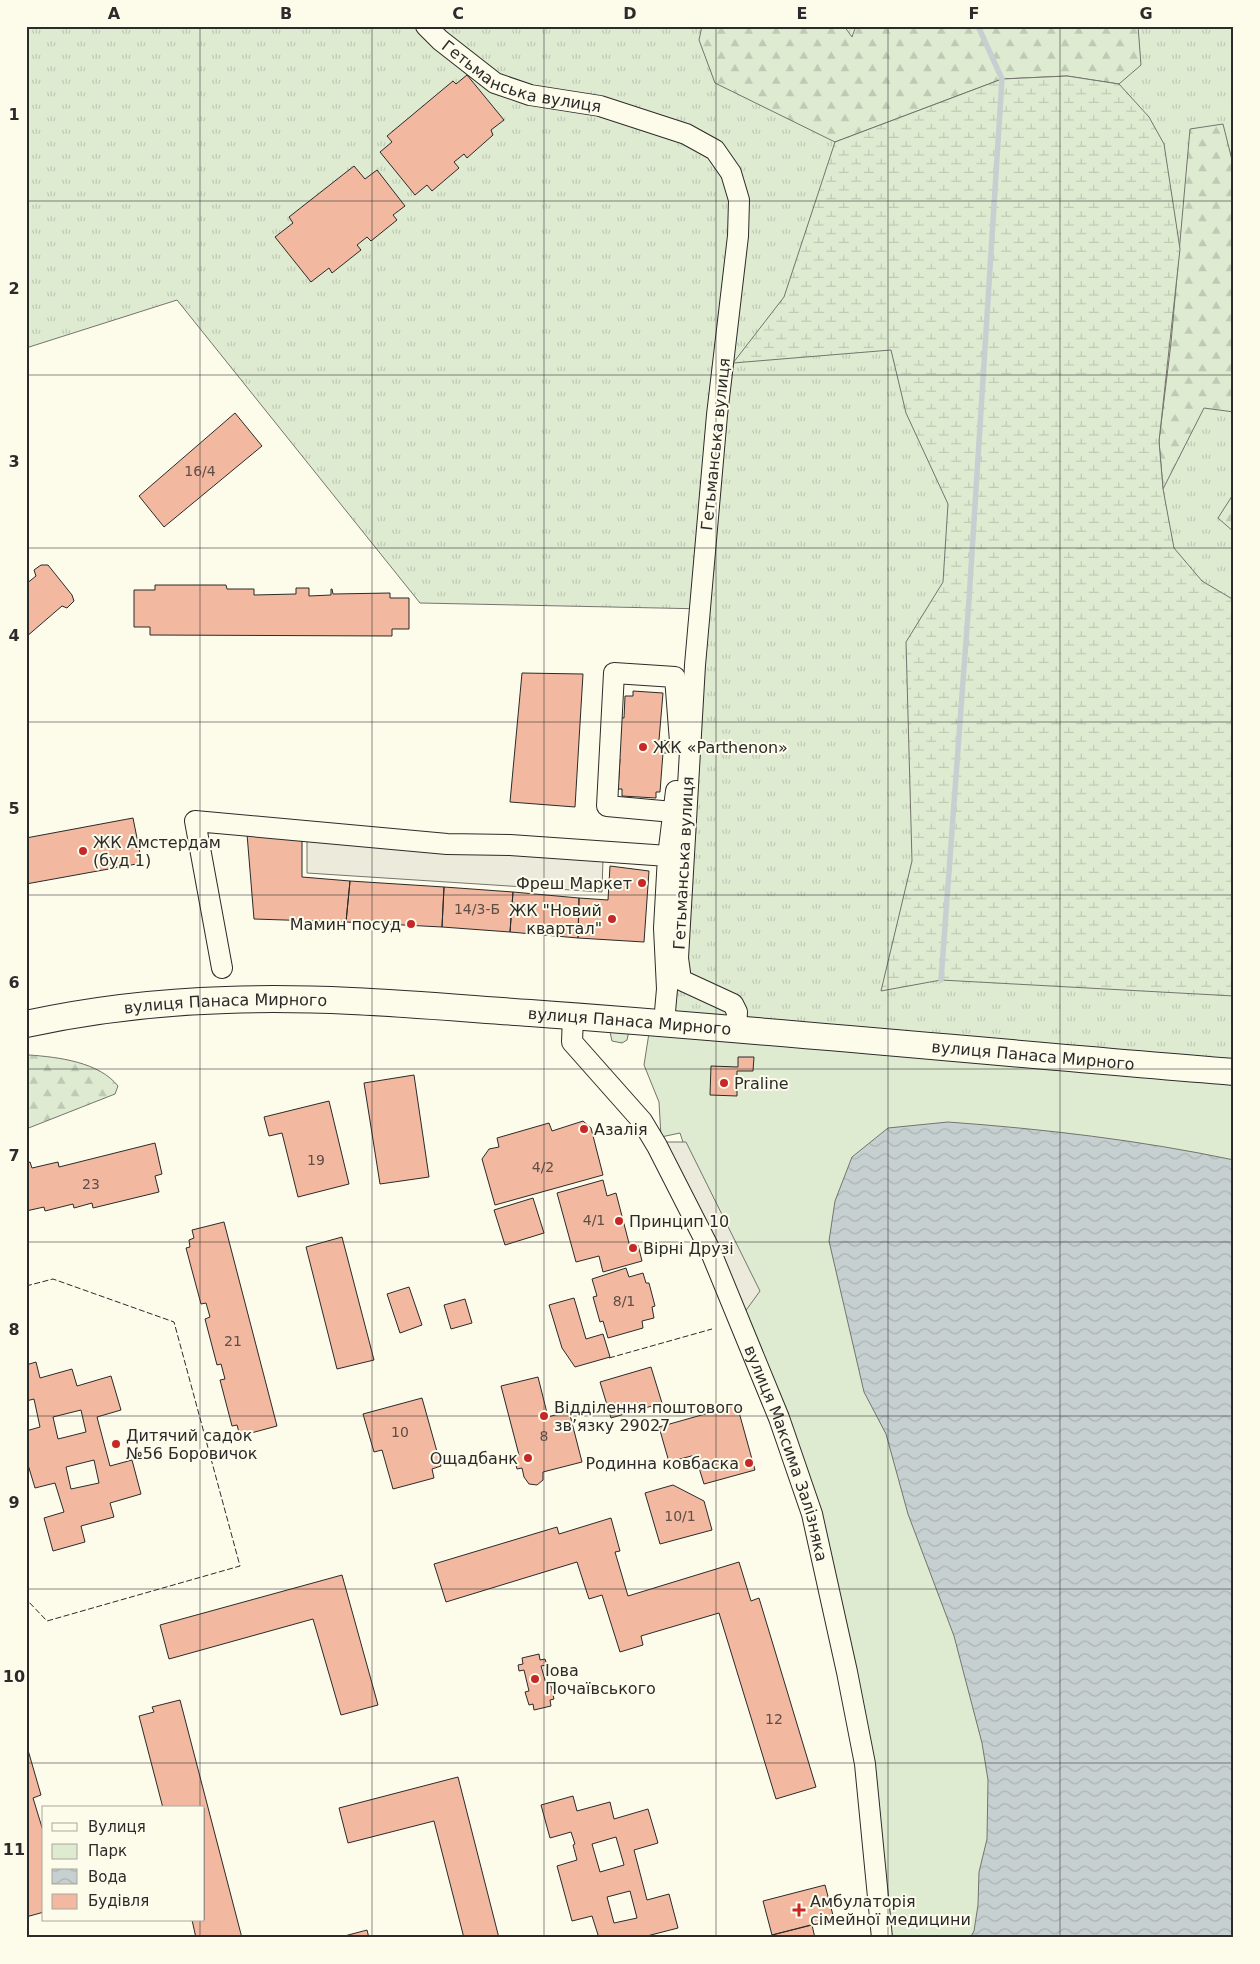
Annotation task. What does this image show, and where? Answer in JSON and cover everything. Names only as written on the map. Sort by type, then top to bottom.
[{"type":"main road","name":"вулиця Панаса Мирного","points":[[26,1024],[126,1008],[227,1000],[314,1000],[664,1023],[1234,1072]]},
{"type":"street","name":"Гетьманська вулиця","points":[[426,26],[440,40],[495,83],[530,95],[600,106],[686,134],[715,150],[731,173],[739,200],[738,236],[717,415],[696,656],[678,958],[681,980],[733,1004],[737,1012],[736,1030]]},
{"type":"street","points":[[664,1023],[667,989],[664,928],[668,856],[681,752],[675,677],[614,673],[607,806],[673,812]]},
{"type":"street","points":[[222,968],[195,821],[447,844],[510,845],[668,856]]},
{"type":"street","name":"вулиця Максима Залізняка","points":[[573,1016],[572,1042],[642,1121],[657,1146],[710,1250],[779,1418],[812,1514],[865,1764],[882,1938]]},
{"type":"green space","points":[[26,26],[1234,26],[1234,1064],[673,1015],[707,609],[420,603],[177,300],[26,348]]},
{"type":"green space","points":[[702,26],[844,26],[852,37],[856,26],[1138,26],[1141,65],[1119,84],[1067,76],[1002,79],[835,142],[715,83],[699,40]]},
{"type":"green space","points":[[1067,76],[1119,84],[1149,117],[1164,144],[1180,249],[1159,441],[1163,489],[1174,548],[1202,581],[1234,600],[1234,996],[941,980],[881,991],[912,861],[906,642],[943,582],[948,504],[906,413],[891,350],[733,363],[784,297],[835,142],[1002,79]]},
{"type":"green space","points":[[1223,124],[1234,168],[1234,412],[1204,408],[1163,489],[1159,441],[1171,343],[1190,129]]},
{"type":"green space","points":[[1234,493],[1234,532],[1218,518]]},
{"type":"green space","points":[[629,1031],[627,1040],[622,1043],[612,1041],[610,1032]]},
{"type":"green space","points":[[649,1033],[1234,1081],[1234,1938],[890,1938],[855,1670],[680,1133],[661,1137],[659,1102],[644,1065]]},
{"type":"green space","points":[[26,1056],[65,1059],[89,1066],[100,1071],[118,1086],[115,1094],[26,1129]]},
{"type":"shaded area","points":[[307,837],[603,858],[602,892],[307,873]]},
{"type":"shaded area","points":[[655,1142],[686,1142],[760,1291],[739,1320]]},
{"type":"water","points":[[948,1122],[1091,1136],[1234,1160],[1234,1938],[970,1938],[974,1931],[978,1905],[979,1872],[987,1839],[988,1780],[982,1743],[954,1636],[908,1514],[886,1434],[864,1392],[829,1241],[835,1201],[852,1157],[888,1128]]},
{"type":"building","points":[[467,75],[504,120],[491,130],[493,135],[467,158],[464,154],[454,162],[459,168],[432,191],[427,185],[415,195],[380,152],[392,142],[387,136],[453,81],[456,84]]},
{"type":"building","points":[[354,166],[365,179],[377,170],[405,206],[393,215],[397,220],[371,241],[367,237],[357,245],[361,250],[332,273],[329,268],[311,282],[275,237],[293,223],[289,217]]},
{"type":"building","points":[[235,413],[262,446],[164,527],[139,496]]},
{"type":"building","points":[[41,565],[48,565],[72,595],[74,601],[67,608],[62,606],[26,637],[26,584],[36,576],[34,570]]},
{"type":"building","points":[[155,585],[226,585],[227,589],[254,589],[254,595],[296,594],[296,588],[309,588],[309,596],[331,595],[331,589],[333,594],[390,593],[390,598],[409,598],[409,629],[392,629],[392,636],[150,635],[150,627],[134,627],[134,590],[155,590]]},
{"type":"building","points":[[522,673],[583,674],[575,807],[510,802]]},
{"type":"building","name":"ЖК «Parthenon»","points":[[633,691],[663,693],[659,740],[671,741],[670,753],[663,753],[660,792],[656,792],[656,798],[622,796],[622,789],[618,789],[620,759],[615,759],[618,717],[624,718],[625,696],[633,696]]},
{"type":"building","name":"ЖК Амстердам (буд 1)","points":[[133,818],[142,863],[26,884],[26,838]]},
{"type":"building","points":[[247,834],[302,836],[302,877],[350,881],[346,922],[254,919]]},
{"type":"building","name":"ЖК \"Новий квартал\"","points":[[610,866],[649,871],[644,942],[578,938],[579,898],[608,900]]},
{"type":"building","points":[[350,881],[444,887],[442,927],[346,922]]},
{"type":"building","points":[[444,887],[513,892],[510,932],[442,927]]},
{"type":"building","points":[[513,892],[579,898],[578,938],[510,932]]},
{"type":"building","name":"Praline","points":[[738,1057],[754,1057],[753,1071],[737,1071],[737,1096],[710,1095],[711,1066],[738,1067]]},
{"type":"building","points":[[414,1075],[429,1177],[380,1184],[364,1083]]},
{"type":"building","points":[[329,1101],[349,1184],[298,1197],[282,1133],[269,1136],[264,1117]]},
{"type":"building","points":[[583,1121],[591,1128],[603,1175],[495,1205],[482,1159],[489,1149],[499,1147],[497,1138],[549,1123],[552,1131]]},
{"type":"building","points":[[155,1143],[162,1174],[155,1176],[159,1192],[93,1208],[92,1203],[74,1208],[73,1204],[45,1211],[44,1207],[26,1211],[26,1163],[30,1162],[32,1168],[58,1162],[59,1167]]},
{"type":"building","points":[[603,1180],[607,1196],[616,1193],[630,1247],[638,1245],[642,1261],[603,1272],[599,1256],[576,1262],[557,1193]]},
{"type":"building","points":[[533,1198],[544,1233],[505,1245],[494,1210]]},
{"type":"building","points":[[224,1222],[277,1426],[240,1436],[237,1425],[232,1426],[220,1380],[225,1379],[221,1364],[217,1365],[205,1319],[210,1317],[206,1303],[201,1304],[186,1248],[190,1247],[189,1240],[194,1238],[192,1230]]},
{"type":"building","points":[[342,1237],[374,1360],[337,1369],[306,1247]]},
{"type":"building","points":[[626,1268],[629,1277],[643,1273],[646,1283],[649,1283],[655,1306],[652,1307],[654,1318],[642,1321],[643,1328],[608,1338],[603,1321],[600,1322],[593,1297],[597,1296],[592,1279]]},
{"type":"building","points":[[409,1287],[422,1325],[400,1333],[387,1294]]},
{"type":"building","points":[[574,1298],[586,1339],[603,1334],[610,1357],[575,1367],[562,1348],[549,1305]]},
{"type":"building","points":[[465,1299],[472,1323],[451,1329],[444,1305]]},
{"type":"building","points":[[36,1362],[40,1378],[72,1369],[77,1386],[111,1376],[121,1410],[97,1417],[110,1466],[132,1460],[141,1494],[110,1503],[114,1517],[81,1526],[85,1542],[53,1551],[44,1518],[64,1512],[55,1483],[35,1488],[26,1458],[26,1431],[40,1427],[34,1399],[26,1401],[26,1365]],"holes":[[[81,1410],[86,1432],[58,1439],[53,1417]],[[94,1460],[99,1483],[71,1489],[66,1467]]]},
{"type":"building","points":[[651,1367],[662,1403],[611,1418],[600,1382]]},
{"type":"building","points":[[538,1377],[548,1417],[569,1411],[582,1462],[543,1472],[543,1480],[537,1485],[529,1484],[524,1477],[522,1468],[517,1469],[514,1457],[519,1455],[501,1386]]},
{"type":"building","points":[[422,1398],[441,1466],[432,1469],[434,1478],[393,1489],[382,1450],[374,1452],[363,1414]]},
{"type":"building","points":[[737,1405],[755,1470],[704,1484],[695,1455],[669,1462],[659,1427]]},
{"type":"building","points":[[673,1485],[704,1501],[712,1530],[660,1544],[645,1493]]},
{"type":"building","points":[[611,1518],[620,1551],[615,1552],[628,1596],[739,1562],[751,1601],[759,1598],[816,1787],[776,1799],[719,1613],[641,1636],[643,1645],[620,1652],[602,1595],[589,1599],[577,1562],[446,1602],[434,1564],[557,1527],[559,1534]]},
{"type":"building","points":[[342,1575],[378,1705],[341,1715],[313,1619],[169,1659],[160,1625]]},
{"type":"building","name":"Іова Почаївського","points":[[539,1654],[540,1660],[545,1659],[547,1665],[541,1666],[547,1687],[551,1686],[554,1699],[550,1700],[551,1706],[534,1710],[533,1704],[529,1705],[525,1692],[529,1691],[524,1670],[519,1671],[518,1665],[523,1664],[522,1658]]},
{"type":"building","points":[[180,1700],[242,1938],[196,1938],[192,1922],[205,1922],[205,1806],[162,1806],[139,1716],[154,1712],[152,1707]]},
{"type":"building","points":[[26,1750],[28,1750],[41,1795],[33,1798],[42,1827],[42,1913],[26,1917]]},
{"type":"building","points":[[458,1777],[499,1938],[464,1938],[434,1821],[348,1843],[339,1808]]},
{"type":"building","points":[[573,1796],[577,1811],[610,1802],[614,1819],[648,1809],[658,1843],[634,1850],[647,1900],[669,1894],[678,1928],[647,1936],[647,1938],[599,1938],[592,1916],[572,1921],[557,1866],[577,1860],[573,1845],[575,1844],[571,1832],[550,1838],[541,1805]],"holes":[[[616,1837],[624,1865],[600,1872],[592,1844]],[[630,1891],[637,1918],[614,1923],[607,1897]]]},
{"type":"building","points":[[825,1885],[834,1919],[772,1935],[763,1901]]},
{"type":"building","points":[[812,1925],[815,1938],[772,1938],[772,1935]]},
{"type":"building","points":[[367,1930],[369,1938],[337,1938]]},
{"type":"waterway","points":[[941,980],[969,600],[1002,79],[978,26]]},
{"type":"fence","points":[[26,1286],[53,1279],[174,1322],[240,1566],[47,1621],[26,1599]]},
{"type":"fence","points":[[609,1358],[712,1329]]},
{"type":"place","name":"ЖК «Parthenon»","points":[[643,747]]},
{"type":"place","name":"ЖК Амстердам (буд 1)","points":[[83,851]]},
{"type":"place","name":"Фреш Маркет","points":[[642,883]]},
{"type":"place","name":"ЖК \"Новий квартал\"","points":[[612,919]]},
{"type":"place","name":"Мамин посуд","points":[[411,924]]},
{"type":"place","name":"Praline","points":[[724,1083]]},
{"type":"place","name":"Азалія","points":[[584,1129]]},
{"type":"place","name":"Принцип 10","points":[[619,1221]]},
{"type":"place","name":"Вірні Друзі","points":[[633,1248]]},
{"type":"place","name":"Відділення поштового зв’язку 29027","points":[[544,1416]]},
{"type":"place","name":"Дитячий садок №56 Боровичок","points":[[116,1444]]},
{"type":"place","name":"Ощадбанк","points":[[528,1458]]},
{"type":"place","name":"Родинна ковбаска","points":[[749,1463]]},
{"type":"place","name":"Іова Почаївського","points":[[535,1679]]},
{"type":"place","name":"Амбулаторія сімейної медицини","points":[[799,1910]]}]
